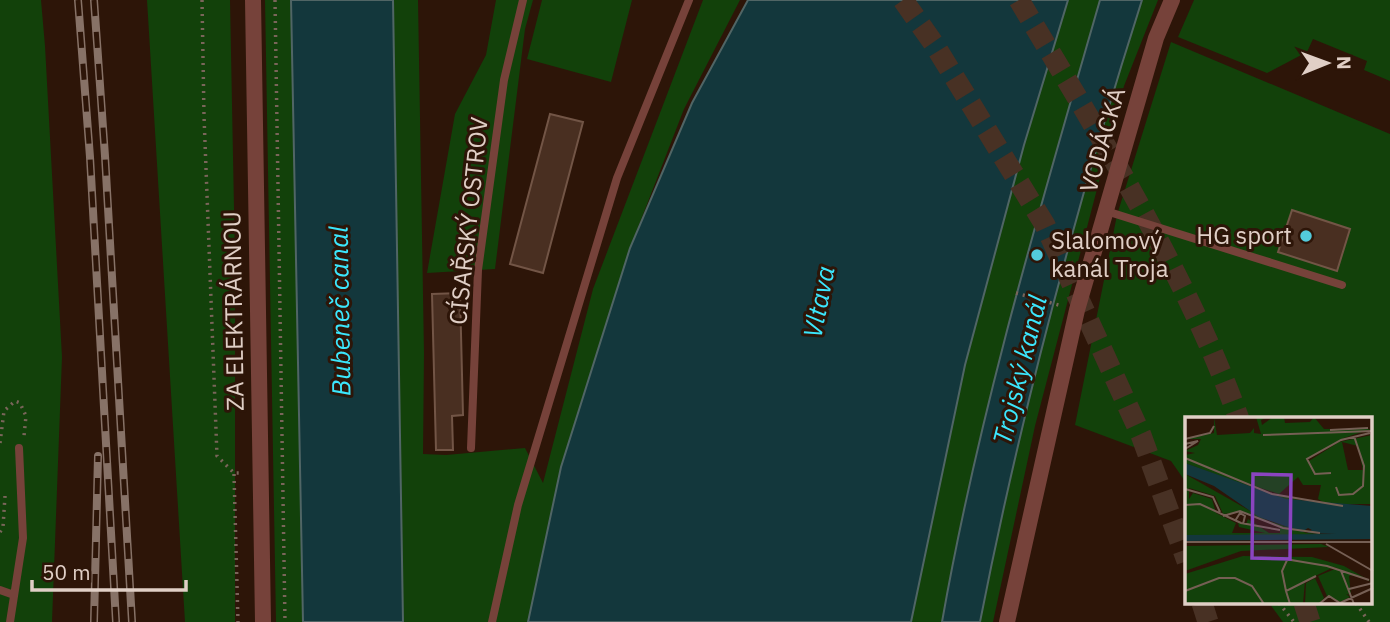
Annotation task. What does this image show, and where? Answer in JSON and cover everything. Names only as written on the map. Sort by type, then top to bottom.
[{"type":"street","name":"ZA ELEKTRÁRNOU","points":[[253,0],[262,622]]},
{"type":"street","name":"VODÁCKÁ","points":[[1007,622],[1077,310],[1156,38],[1172,0]]},
{"type":"lane","name":"CÍSAŘSKÝ OSTROV","points":[[471,448],[478,270],[504,80],[523,0]]},
{"type":"lane","points":[[492,622],[518,505],[617,178],[689,0]]},
{"type":"lane","points":[[1106,211],[1342,285]]},
{"type":"lane","points":[[10,622],[23,538],[19,448]]},
{"type":"lane","points":[[0,590],[14,595]]},
{"type":"path","points":[[202,0],[217,456],[234,473],[238,622]]},
{"type":"path","points":[[275,0],[285,622]]},
{"type":"path","points":[[1016,293],[1052,303]]},
{"type":"path","points":[[234,473],[259,473]]},
{"type":"path","points":[[1280,604],[1294,622]]},
{"type":"path","points":[[1357,604],[1369,622]]},
{"type":"green space","points":[[0,0],[41,0],[45,46],[62,357],[52,622],[0,622]]},
{"type":"green space","points":[[147,0],[230,0],[235,260],[235,622],[185,622]]},
{"type":"green space","points":[[265,0],[291,0],[303,622],[276,622]]},
{"type":"green space","points":[[393,0],[418,0],[424,353],[423,454],[446,455],[525,448],[543,483],[593,289],[703,0],[740,0],[684,109],[630,248],[561,467],[528,622],[403,622]]},
{"type":"green space","points":[[496,0],[533,0],[525,29],[495,269],[427,273],[455,114],[486,55]]},
{"type":"green space","points":[[542,0],[632,0],[611,82],[527,59]]},
{"type":"green space","name":"Slalomový kanál Troja","points":[[1068,0],[1158,0],[1124,86],[1035,426],[993,622],[911,622],[965,365],[1024,145]]},
{"type":"green space","points":[[1194,0],[1390,0],[1390,81],[1364,70],[1367,61],[1313,39],[1307,52],[1267,73],[1178,37]]},
{"type":"green space","points":[[1171,42],[1390,134],[1390,622],[1283,622],[1270,604],[1372,604],[1372,417],[1185,417],[1185,481],[1171,461],[1075,425],[1117,215]]},
{"type":"water","name":"Bubeneč canal","points":[[291,0],[393,0],[403,622],[303,622]]},
{"type":"water","name":"Vltava","points":[[748,0],[1068,0],[1024,145],[965,365],[911,622],[528,622],[561,467],[630,248],[692,103]]},
{"type":"water","name":"Trojský kanál","points":[[1100,0],[1142,0],[1052,309],[1013,465],[980,622],[942,622],[993,387]]},
{"type":"building","points":[[550,114],[583,122],[543,273],[510,264]]},
{"type":"building","points":[[1292,210],[1350,229],[1337,271],[1278,252]]},
{"type":"building","points":[[460,293],[463,415],[452,416],[453,450],[436,450],[432,294]]},
{"type":"tunnel","points":[[903,0],[934,44],[1045,225],[1141,435],[1185,556]]},
{"type":"tunnel","points":[[1019,0],[1110,153],[1167,257],[1193,310],[1238,417]]},
{"type":"tunnel","points":[[1202,604],[1208,622]]},
{"type":"tunnel","points":[[1304,604],[1310,622]]},
{"type":"railway","points":[[78,0],[90,157],[116,622]]},
{"type":"railway","points":[[94,0],[132,622]]},
{"type":"railway","points":[[94,622],[98,456]]},
{"type":"place","name":"HG sport","points":[[1306,236]]},
{"type":"place","name":"Slalomový kanál Troja","points":[[1037,255]]}]
